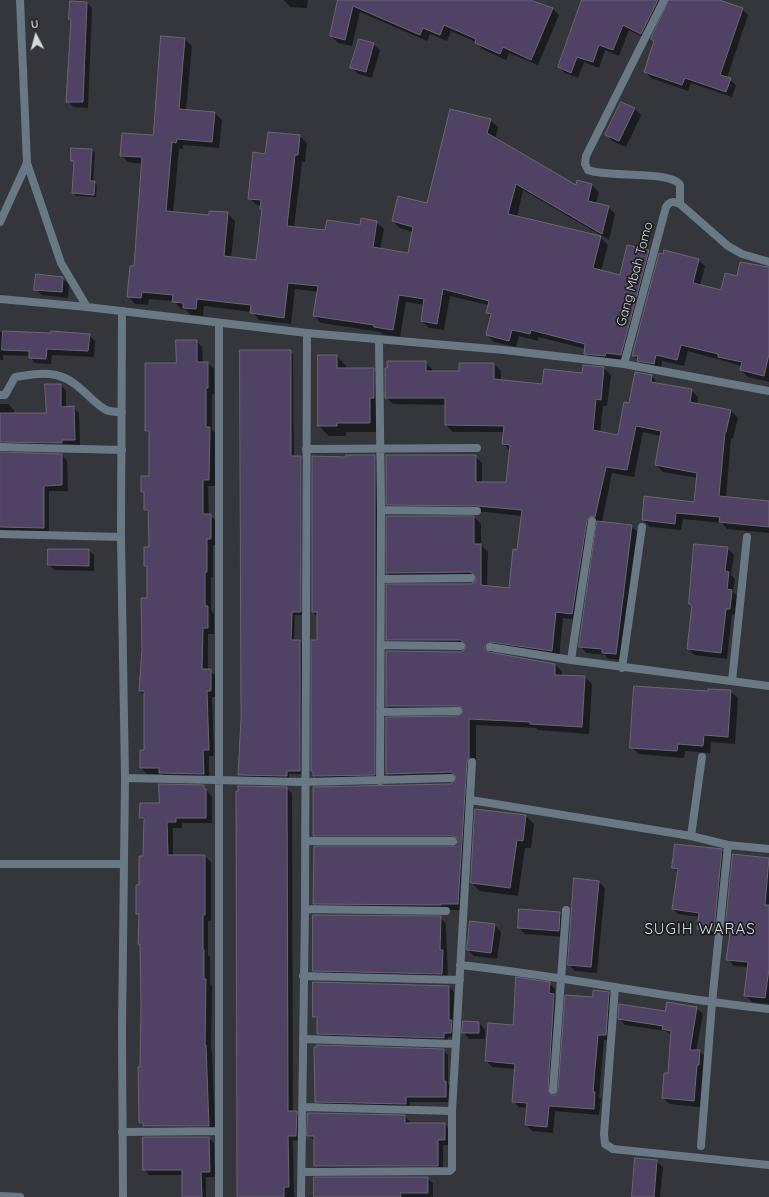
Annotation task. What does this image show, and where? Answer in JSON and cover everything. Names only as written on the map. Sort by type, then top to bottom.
[{"type":"street","points":[[20,0],[27,163],[61,263],[87,307]]},
{"type":"street","points":[[664,0],[586,156],[585,164],[588,170],[592,172],[668,178],[678,182],[680,186],[680,200],[728,246],[742,254],[769,262]]},
{"type":"street","points":[[0,222],[27,163]]},
{"type":"street","name":"Gang Mbah Tomo","points":[[624,364],[666,207],[671,202],[680,200]]},
{"type":"street","points":[[0,299],[87,307],[219,324],[379,341],[504,350],[624,364],[769,391]]},
{"type":"street","points":[[122,311],[121,536],[125,778],[123,864],[123,1196]]},
{"type":"street","points":[[219,324],[219,1197]]},
{"type":"street","points":[[301,1197],[305,909],[307,333]]},
{"type":"street","points":[[379,341],[379,449],[381,510],[380,781]]},
{"type":"street","points":[[0,395],[5,394],[15,377],[37,374],[56,375],[70,380],[80,387],[106,410],[122,412]]},
{"type":"street","points":[[0,446],[122,450]]},
{"type":"street","points":[[306,449],[476,448]]},
{"type":"street","points":[[381,510],[477,512]]},
{"type":"street","points":[[570,660],[592,521]]},
{"type":"street","points":[[622,668],[642,527]]},
{"type":"street","points":[[0,534],[121,536]]},
{"type":"street","points":[[732,682],[747,537]]},
{"type":"street","points":[[381,579],[471,578]]},
{"type":"street","points":[[381,645],[461,646]]},
{"type":"street","points":[[490,647],[622,668],[769,686]]},
{"type":"street","points":[[380,712],[458,711]]},
{"type":"street","points":[[691,836],[702,757]]},
{"type":"street","points":[[302,1172],[451,1171],[453,1168],[452,1110],[472,762]]},
{"type":"street","points":[[125,778],[305,782],[451,778]]},
{"type":"street","points":[[471,800],[691,836],[728,844],[769,849]]},
{"type":"street","points":[[305,841],[453,841]]},
{"type":"street","points":[[701,1146],[712,1003],[728,844]]},
{"type":"street","points":[[0,864],[123,864]]},
{"type":"street","points":[[305,909],[446,912]]},
{"type":"street","points":[[553,1090],[566,910]]},
{"type":"street","points":[[460,965],[561,978],[712,1003],[769,1009]]},
{"type":"street","points":[[303,976],[460,980]]},
{"type":"street","points":[[615,987],[604,1139],[605,1144],[613,1149],[769,1165]]},
{"type":"street","points":[[304,1039],[456,1044]]},
{"type":"street","points":[[303,1107],[452,1110]]},
{"type":"street","points":[[122,1132],[219,1131]]},
{"type":"street","points":[[0,1196],[20,1197]]},
{"type":"building","points":[[338,0],[530,0],[553,8],[531,60],[503,47],[500,54],[475,43],[476,39],[444,25],[440,35],[423,28],[420,35],[353,6],[345,40],[330,36]]},
{"type":"building","points":[[582,0],[658,0],[641,34],[623,25],[613,50],[599,45],[593,62],[577,57],[571,73],[558,67]]},
{"type":"building","points":[[669,0],[719,0],[743,8],[720,75],[731,78],[726,92],[685,78],[682,85],[644,72],[654,41],[651,39]]},
{"type":"building","points":[[70,1],[87,2],[83,102],[66,102],[71,19],[69,19]]},
{"type":"building","points":[[161,36],[185,38],[179,109],[215,112],[212,142],[177,139],[176,143],[172,142],[166,211],[209,215],[209,211],[228,212],[224,256],[256,260],[262,209],[260,209],[261,200],[248,199],[253,152],[265,154],[268,132],[300,135],[298,155],[295,155],[287,226],[325,230],[327,220],[360,225],[361,218],[377,221],[373,247],[408,253],[413,227],[392,221],[398,196],[427,203],[450,109],[491,119],[487,133],[576,185],[577,180],[592,184],[588,201],[609,206],[602,234],[516,184],[508,214],[601,236],[593,268],[620,275],[627,245],[649,250],[621,355],[606,353],[605,356],[584,354],[585,344],[531,330],[530,334],[512,330],[509,341],[486,335],[491,314],[486,313],[489,301],[443,289],[437,324],[421,321],[424,299],[399,295],[393,330],[374,327],[374,325],[313,316],[318,286],[288,283],[284,318],[250,313],[251,305],[197,299],[196,309],[183,308],[183,303],[172,302],[173,295],[142,292],[141,298],[127,297],[130,266],[134,266],[142,157],[120,156],[122,133],[153,135]]},
{"type":"building","points":[[359,39],[374,43],[366,72],[350,68]]},
{"type":"building","points":[[621,102],[635,108],[619,141],[605,135]]},
{"type":"building","points":[[71,148],[92,149],[90,181],[95,181],[94,195],[72,193],[74,161],[71,161]]},
{"type":"building","points":[[664,250],[699,259],[693,283],[721,290],[725,273],[737,276],[740,262],[769,267],[769,354],[764,376],[740,370],[742,362],[718,357],[718,354],[681,345],[677,360],[656,355],[654,364],[637,361],[638,356],[632,356],[659,253],[663,254]]},
{"type":"building","points":[[36,274],[63,277],[62,292],[34,290]]},
{"type":"building","points":[[3,331],[51,333],[51,331],[90,334],[88,351],[47,349],[46,359],[29,358],[29,351],[2,350]]},
{"type":"building","points":[[176,340],[197,340],[197,362],[208,362],[206,427],[210,427],[209,480],[203,480],[203,514],[211,514],[211,539],[207,539],[205,606],[208,606],[208,628],[203,628],[202,669],[211,669],[211,691],[207,691],[209,750],[203,750],[204,774],[159,773],[159,768],[140,768],[140,750],[144,750],[144,691],[139,691],[142,649],[141,598],[147,598],[147,566],[144,566],[144,547],[149,547],[148,510],[144,510],[144,492],[141,492],[141,476],[149,476],[149,431],[145,431],[145,363],[176,363]]},
{"type":"building","points":[[240,350],[291,350],[291,456],[301,456],[301,612],[292,612],[291,640],[300,640],[300,771],[287,771],[287,776],[238,775],[241,719]]},
{"type":"building","points":[[318,355],[337,355],[337,368],[374,368],[374,398],[370,398],[370,423],[337,423],[337,426],[318,426]]},
{"type":"building","points":[[387,361],[426,361],[426,371],[459,371],[459,363],[494,363],[494,379],[542,384],[544,369],[582,373],[583,365],[604,367],[601,400],[596,399],[593,430],[618,435],[624,402],[629,403],[635,372],[652,375],[651,382],[692,389],[690,402],[731,410],[725,432],[719,496],[769,501],[769,527],[719,522],[720,517],[676,513],[675,524],[642,520],[644,496],[694,502],[697,473],[655,465],[661,431],[636,426],[627,470],[606,467],[595,517],[590,516],[587,520],[572,614],[556,612],[552,651],[491,642],[485,646],[485,649],[489,652],[555,664],[555,675],[585,676],[582,727],[530,724],[530,722],[469,719],[469,757],[467,762],[458,904],[313,904],[314,846],[453,846],[458,841],[458,838],[453,836],[313,836],[313,787],[451,784],[456,778],[451,772],[386,774],[386,717],[458,716],[463,711],[462,708],[458,706],[386,706],[386,651],[461,652],[466,646],[461,640],[386,640],[386,584],[471,584],[476,581],[476,578],[471,572],[386,573],[386,516],[474,516],[474,544],[481,544],[481,585],[509,588],[513,549],[517,550],[522,510],[477,506],[386,505],[386,455],[476,455],[476,482],[506,482],[510,445],[502,444],[504,426],[445,425],[445,398],[385,398],[385,368],[387,368]]},
{"type":"building","points":[[45,384],[61,384],[61,407],[74,406],[75,440],[62,440],[62,443],[0,442],[0,413],[46,413]]},
{"type":"building","points":[[0,452],[62,454],[62,485],[44,486],[44,528],[0,527]]},
{"type":"building","points":[[346,455],[375,455],[375,775],[313,776],[313,771],[311,771],[311,640],[317,640],[317,612],[312,612],[312,456],[346,457]]},
{"type":"building","points":[[597,521],[632,525],[616,654],[602,653],[602,649],[579,647]]},
{"type":"building","points":[[694,544],[728,547],[725,571],[729,572],[727,589],[732,590],[730,609],[726,609],[721,653],[687,649],[692,605],[689,604]]},
{"type":"building","points":[[48,549],[89,549],[89,566],[48,565]]},
{"type":"building","points":[[634,686],[708,691],[708,689],[731,690],[728,737],[704,735],[703,746],[678,744],[677,751],[630,748]]},
{"type":"building","points":[[159,784],[204,785],[204,789],[206,789],[206,818],[176,818],[176,822],[167,822],[168,855],[205,855],[205,915],[203,915],[203,950],[204,979],[206,979],[205,1045],[209,1126],[143,1126],[143,1123],[139,1123],[138,1067],[140,1067],[141,1005],[140,944],[138,944],[139,914],[136,914],[136,885],[139,885],[139,856],[143,856],[144,818],[139,818],[140,803],[159,803]]},
{"type":"building","points":[[238,786],[287,787],[288,1111],[297,1111],[296,1136],[288,1136],[289,1187],[284,1187],[284,1197],[237,1197],[236,791],[238,791]]},
{"type":"building","points":[[475,809],[526,815],[523,841],[517,840],[510,888],[471,883]]},
{"type":"building","points":[[675,844],[722,849],[714,931],[697,929],[699,913],[672,909],[678,869],[672,868]]},
{"type":"building","points":[[733,854],[769,858],[765,905],[769,905],[769,969],[765,998],[744,996],[748,962],[726,960],[730,933],[725,933]]},
{"type":"building","points":[[574,878],[599,881],[591,967],[568,965]]},
{"type":"building","points":[[519,909],[560,912],[559,931],[518,928]]},
{"type":"building","points":[[313,915],[441,916],[440,950],[443,950],[442,974],[313,971]]},
{"type":"building","points":[[470,921],[495,924],[491,953],[467,950]]},
{"type":"building","points":[[516,977],[550,982],[549,993],[554,994],[548,1090],[552,1095],[556,1095],[558,1090],[565,995],[593,997],[593,990],[609,992],[606,1035],[598,1035],[593,1092],[595,1092],[594,1109],[549,1106],[547,1127],[525,1125],[527,1103],[512,1102],[515,1064],[485,1061],[488,1023],[513,1025]]},
{"type":"building","points":[[313,982],[449,986],[449,1020],[452,1020],[451,1033],[444,1033],[444,1038],[317,1034],[317,1017],[313,1017]]},
{"type":"building","points":[[667,1002],[697,1007],[690,1050],[700,1050],[699,1065],[697,1065],[694,1101],[662,1098],[664,1073],[668,1073],[671,1031],[662,1029],[663,1026],[618,1019],[619,1004],[665,1011]]},
{"type":"building","points":[[463,1021],[479,1022],[479,1033],[462,1033]]},
{"type":"building","points":[[317,1045],[444,1049],[444,1081],[446,1081],[446,1097],[406,1097],[406,1104],[315,1102],[314,1047],[317,1047]]},
{"type":"building","points":[[308,1113],[405,1115],[405,1123],[445,1123],[445,1140],[438,1140],[438,1166],[314,1166],[314,1136],[307,1136]]},
{"type":"building","points":[[143,1137],[209,1137],[210,1172],[201,1172],[202,1197],[182,1197],[182,1170],[143,1170]]},
{"type":"building","points":[[635,1158],[657,1160],[654,1197],[632,1197]]},
{"type":"building","points":[[314,1177],[428,1177],[428,1193],[400,1193],[401,1197],[314,1197]]},
{"type":"district","name":"SUGIH WARAS","points":[[700,929]]}]
